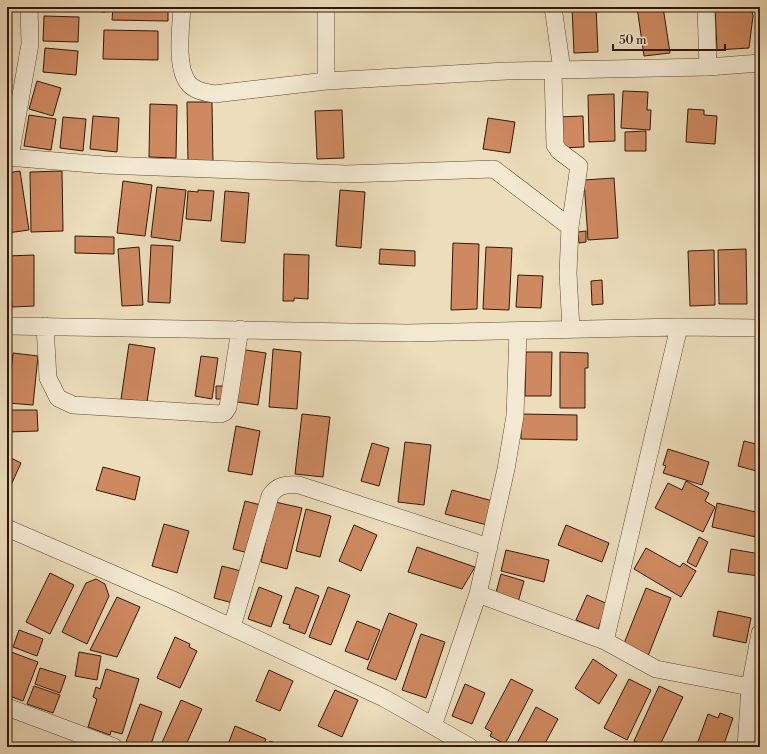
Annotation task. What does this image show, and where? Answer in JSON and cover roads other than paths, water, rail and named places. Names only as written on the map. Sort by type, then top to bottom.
[{"type":"street","points":[[29,7],[30,44],[8,157],[104,165],[346,174],[494,169],[570,227]]},
{"type":"street","points":[[182,7],[182,70],[189,85],[198,91],[214,94],[326,81],[557,70],[708,67],[760,64]]},
{"type":"street","points":[[326,7],[326,81]]},
{"type":"street","points":[[553,7],[557,70],[555,145],[559,151],[579,166],[570,227],[568,273],[571,330]]},
{"type":"street","points":[[706,7],[708,67]]},
{"type":"street","points":[[7,326],[408,333],[679,327],[760,328]]},
{"type":"street","points":[[45,326],[48,378],[58,398],[73,405],[221,414],[228,408],[240,330]]},
{"type":"street","points":[[605,641],[679,327]]},
{"type":"street","points":[[434,726],[478,594],[506,469],[515,416],[518,331]]},
{"type":"street","points":[[232,627],[270,496],[281,486],[299,486],[489,547]]},
{"type":"street","points":[[7,528],[232,627],[384,698],[470,747]]},
{"type":"street","points":[[478,594],[605,641],[656,669],[750,687]]},
{"type":"street","points":[[746,747],[750,687],[760,633]]},
{"type":"street","points":[[7,707],[114,747]]}]
